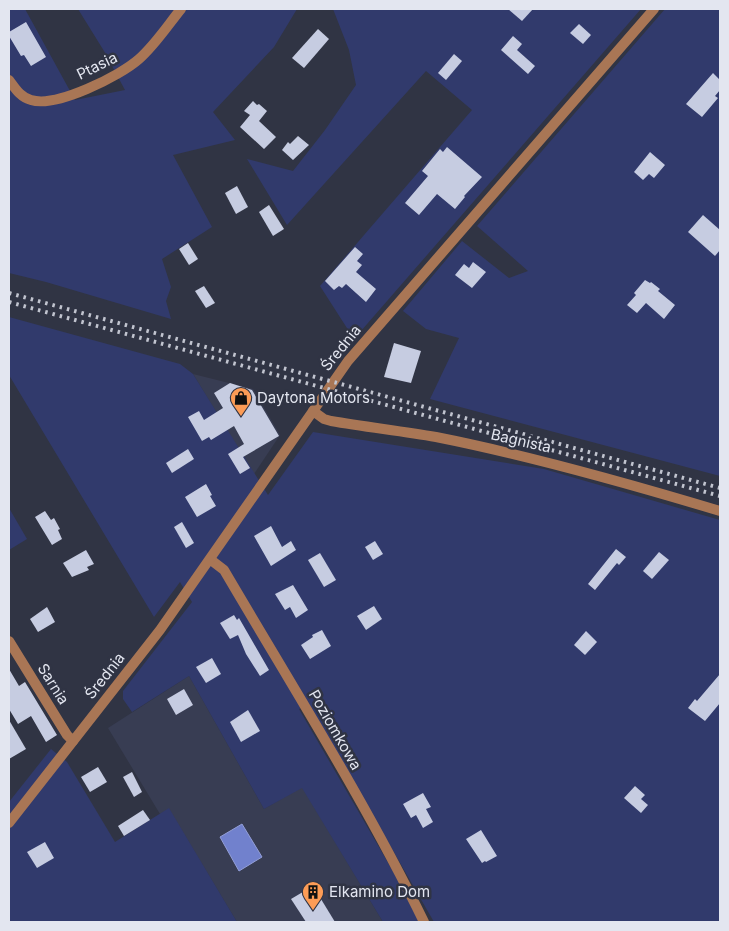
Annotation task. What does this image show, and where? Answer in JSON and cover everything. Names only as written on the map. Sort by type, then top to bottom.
[{"type":"street","name":"Ptasia","points":[[9,80],[17,91],[32,101],[47,101],[87,89],[120,74],[141,58],[181,9]]},
{"type":"street","name":"Średnia","points":[[9,823],[160,630],[312,411],[356,352],[654,9]]},
{"type":"street","name":"Bagnista","points":[[312,411],[331,421],[436,437],[533,458],[720,511]]},
{"type":"street","name":"Poziomkowa","points":[[210,560],[224,570],[369,817],[399,871],[424,922]]},
{"type":"street","name":"Sarnia","points":[[9,641],[67,736],[73,741]]},
{"type":"shaded area","points":[[9,9],[25,9],[75,100],[125,90],[78,9],[297,9],[274,47],[213,112],[235,140],[173,155],[212,227],[162,259],[171,287],[166,301],[171,319],[9,273]]},
{"type":"shaded area","points":[[333,9],[641,9],[354,339],[320,286],[472,110],[426,71],[287,225],[247,159],[293,171],[325,130],[356,85],[349,50]]},
{"type":"shaded area","points":[[665,9],[720,9],[720,476],[430,399],[459,338],[426,329],[403,311],[462,241],[509,278],[528,271],[477,226]]},
{"type":"shaded area","points":[[9,317],[180,364],[193,374],[268,495],[313,432],[544,469],[720,520],[720,922],[434,922],[308,703],[299,709],[394,873],[420,922],[383,922],[302,788],[264,809],[189,676],[132,712],[123,699],[123,691],[192,602],[180,582],[154,617],[9,375]]},
{"type":"shaded area","points":[[193,374],[253,389],[280,435],[254,474]]},
{"type":"shaded area","points":[[9,508],[27,539],[9,550]]},
{"type":"shaded area","points":[[189,676],[264,809],[302,787],[383,922],[237,922],[169,809],[160,814],[108,728]]},
{"type":"shaded area","points":[[51,749],[67,762],[115,842],[169,808],[237,922],[9,922],[9,802]]},
{"type":"shaded area","points":[[242,824],[262,857],[239,871],[220,837]]},
{"type":"building","points":[[508,9],[533,9],[522,21]]},
{"type":"building","points":[[26,22],[46,57],[31,66],[24,55],[21,56],[9,36],[9,32]]},
{"type":"building","points":[[579,24],[591,35],[583,44],[570,33]]},
{"type":"building","points":[[318,29],[329,39],[304,68],[292,58]]},
{"type":"building","points":[[513,36],[522,44],[517,50],[535,66],[528,74],[501,50]]},
{"type":"building","points":[[454,54],[462,61],[446,80],[438,73]]},
{"type":"building","points":[[713,73],[720,80],[720,90],[715,96],[718,98],[702,117],[686,104]]},
{"type":"building","points":[[253,101],[267,111],[259,121],[276,137],[264,149],[240,127],[250,115],[244,111]]},
{"type":"building","points":[[298,136],[309,145],[293,160],[282,150],[288,142],[290,144]]},
{"type":"building","points":[[447,147],[482,177],[464,196],[455,209],[437,194],[419,215],[405,203],[428,176],[422,171],[440,149],[443,152]]},
{"type":"building","points":[[650,152],[665,165],[654,178],[649,174],[643,180],[634,172]]},
{"type":"building","points":[[237,186],[248,207],[236,214],[225,193]]},
{"type":"building","points":[[269,205],[284,229],[273,236],[259,212]]},
{"type":"building","points":[[703,215],[720,230],[720,250],[715,256],[688,232]]},
{"type":"building","points":[[188,243],[198,259],[189,265],[179,249]]},
{"type":"building","points":[[355,247],[363,254],[357,261],[362,265],[356,272],[376,289],[366,302],[346,284],[342,288],[339,286],[334,290],[325,281]]},
{"type":"building","points":[[473,262],[486,272],[472,288],[455,275],[464,264],[469,268]]},
{"type":"building","points":[[645,280],[660,289],[658,291],[675,305],[664,319],[646,303],[637,313],[627,305]]},
{"type":"building","points":[[204,286],[215,303],[206,308],[195,291]]},
{"type":"building","points":[[394,343],[421,351],[411,383],[384,377]]},
{"type":"building","points":[[230,383],[252,390],[279,436],[243,457],[250,468],[240,474],[228,454],[244,444],[234,426],[211,440],[209,437],[202,441],[188,417],[199,411],[204,420],[223,408],[214,393]]},
{"type":"building","points":[[188,449],[194,459],[172,473],[166,463]]},
{"type":"building","points":[[206,484],[216,506],[197,517],[185,497]]},
{"type":"building","points":[[45,511],[51,520],[54,518],[60,529],[58,530],[62,539],[52,545],[35,517]]},
{"type":"building","points":[[182,522],[194,543],[186,548],[174,527]]},
{"type":"building","points":[[271,526],[282,547],[291,541],[296,550],[271,566],[254,536]]},
{"type":"building","points":[[375,541],[383,554],[373,560],[365,547]]},
{"type":"building","points":[[616,549],[626,557],[619,565],[617,563],[595,590],[588,584]]},
{"type":"building","points":[[86,550],[94,564],[87,567],[89,570],[72,577],[63,563]]},
{"type":"building","points":[[659,552],[669,560],[652,579],[643,571]]},
{"type":"building","points":[[320,553],[336,580],[324,587],[308,560]]},
{"type":"building","points":[[293,585],[308,610],[296,618],[290,607],[285,610],[275,594]]},
{"type":"building","points":[[374,606],[382,619],[366,630],[357,616]]},
{"type":"building","points":[[47,607],[55,622],[38,632],[30,619]]},
{"type":"building","points":[[234,615],[237,620],[239,618],[269,670],[260,676],[246,654],[238,635],[230,639],[220,623]]},
{"type":"building","points":[[322,630],[331,646],[310,659],[301,645],[313,637],[312,635]]},
{"type":"building","points":[[586,631],[597,642],[585,655],[574,645]]},
{"type":"building","points":[[212,658],[221,674],[206,683],[196,667]]},
{"type":"building","points":[[9,669],[19,686],[25,682],[57,735],[46,742],[31,716],[18,724],[9,709]]},
{"type":"building","points":[[720,674],[720,703],[705,721],[688,708],[695,699],[697,701]]},
{"type":"building","points":[[184,689],[193,705],[176,715],[167,699]]},
{"type":"building","points":[[248,710],[260,731],[241,742],[230,722]]},
{"type":"building","points":[[9,720],[26,749],[9,759]]},
{"type":"building","points":[[98,767],[107,782],[90,792],[81,777]]},
{"type":"building","points":[[132,772],[142,792],[134,797],[123,777]]},
{"type":"building","points":[[635,786],[645,795],[641,799],[648,805],[641,813],[624,798]]},
{"type":"building","points":[[423,793],[431,807],[426,809],[433,822],[423,828],[416,815],[411,818],[403,804]]},
{"type":"building","points":[[143,810],[150,820],[124,836],[118,826]]},
{"type":"building","points":[[481,830],[497,856],[482,863],[466,839]]},
{"type":"building","points":[[45,842],[54,858],[37,868],[27,852]]},
{"type":"building","name":"Elkamino Dom","points":[[313,886],[335,922],[306,922],[291,899]]},
{"type":"railway","points":[[9,293],[720,488]]},
{"type":"railway","points":[[9,302],[720,496]]},
{"type":"place","name":"Daytona Motors","points":[[241,417]]},
{"type":"place","name":"Elkamino Dom","points":[[313,911]]}]
